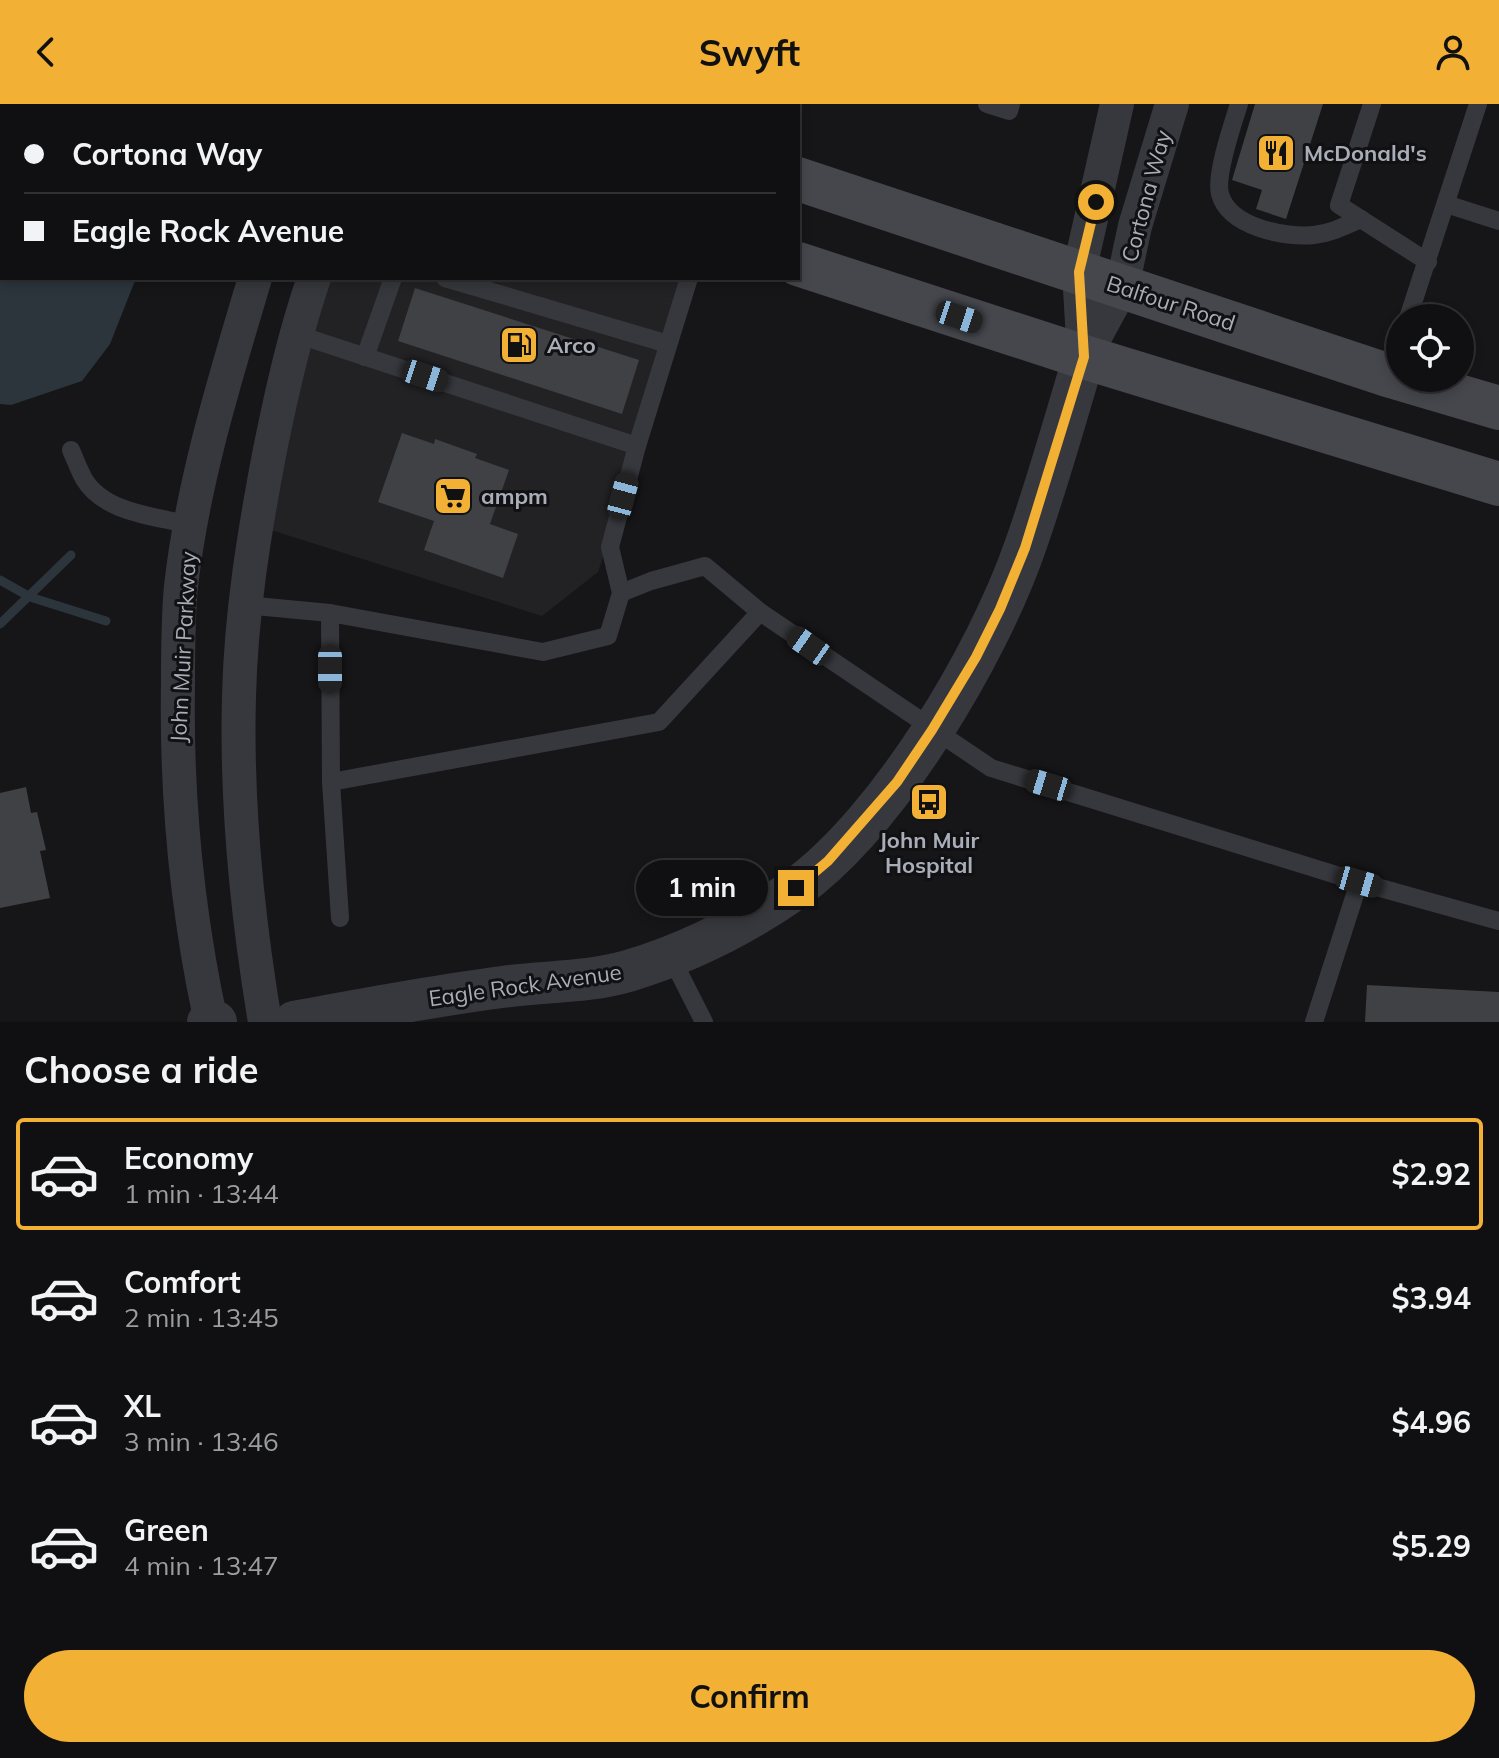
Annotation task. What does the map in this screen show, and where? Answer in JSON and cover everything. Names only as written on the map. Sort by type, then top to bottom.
[{"type":"main road","name":"Balfour Road","points":[[800,180],[1122,287],[1386,355]]},
{"type":"main road","points":[[800,265],[1084,357],[1499,484]]},
{"type":"main road","name":"Balfour Road","points":[[1466,392],[1499,408]]},
{"type":"street","name":"Cortona Way","points":[[1084,357],[1079,272],[1117,104]]},
{"type":"street","name":"Cortona Way","points":[[1084,357],[1122,287],[1135,226],[1172,104]]},
{"type":"street","name":"John Muir Parkway","points":[[211,1022],[185,852],[177,736],[181,588],[190,525],[208,443],[254,280]]},
{"type":"street","points":[[265,1022],[244,868],[239,694],[245,605],[259,509],[296,334],[313,280]]},
{"type":"street","name":"Eagle Rock Avenue","points":[[294,1022],[456,993],[625,972],[696,947],[796,888],[828,861],[897,782],[976,657],[1025,548],[1084,357]]},
{"type":"lane","points":[[987,104],[1009,111],[1011,104]]},
{"type":"lane","points":[[1239,104],[1218,185],[1225,206],[1235,217],[1294,236],[1335,231],[1361,219]]},
{"type":"lane","points":[[1372,104],[1339,205],[1428,262]]},
{"type":"lane","points":[[1413,304],[1478,104]]},
{"type":"lane","points":[[1446,204],[1499,221]]},
{"type":"lane","points":[[365,357],[392,280]]},
{"type":"lane","points":[[452,280],[668,344]]},
{"type":"lane","points":[[245,605],[330,613],[543,652],[608,636],[621,593],[610,547],[637,446],[688,280]]},
{"type":"lane","points":[[296,334],[637,446]]},
{"type":"lane","points":[[71,450],[85,481],[106,500],[125,509],[190,525]]},
{"type":"lane","points":[[621,593],[705,566],[760,612],[991,768],[1359,882],[1499,921]]},
{"type":"lane","points":[[331,782],[659,722],[760,612]]},
{"type":"lane","points":[[330,613],[331,782],[340,918]]},
{"type":"lane","points":[[1314,1022],[1359,882]]},
{"type":"lane","points":[[671,957],[704,1022]]},
{"type":"shaded area","points":[[0,280],[135,280],[110,344],[82,381],[11,405],[0,404]]},
{"type":"shaded area","points":[[330,280],[695,280],[598,572],[542,616],[268,529],[305,360]]},
{"type":"building","points":[[1255,104],[1323,104],[1286,219],[1256,209],[1262,190],[1232,180]]},
{"type":"building","points":[[415,288],[639,360],[622,414],[398,341]]},
{"type":"building","points":[[402,433],[434,444],[435,439],[509,470],[490,524],[518,534],[503,578],[424,550],[434,521],[378,502]]},
{"type":"building","points":[[26,787],[31,813],[37,812],[46,850],[40,851],[50,898],[0,908],[0,793]]},
{"type":"building","points":[[1367,985],[1499,992],[1499,1022],[1365,1022]]},
{"type":"waterway","points":[[0,624],[71,555]]},
{"type":"waterway","points":[[0,580],[30,597],[106,621]]},
{"type":"place","name":"McDonald's","points":[[1276,153]]},
{"type":"place","name":"Arco","points":[[519,345]]},
{"type":"place","name":"ampm","points":[[453,496]]},
{"type":"place","name":"John Muir Hospital","points":[[929,802]]},
{"type":"route","points":[[796,888],[828,861],[897,782],[976,657],[1000,609],[1025,548],[1084,357],[1079,272],[1096,202]]}]
